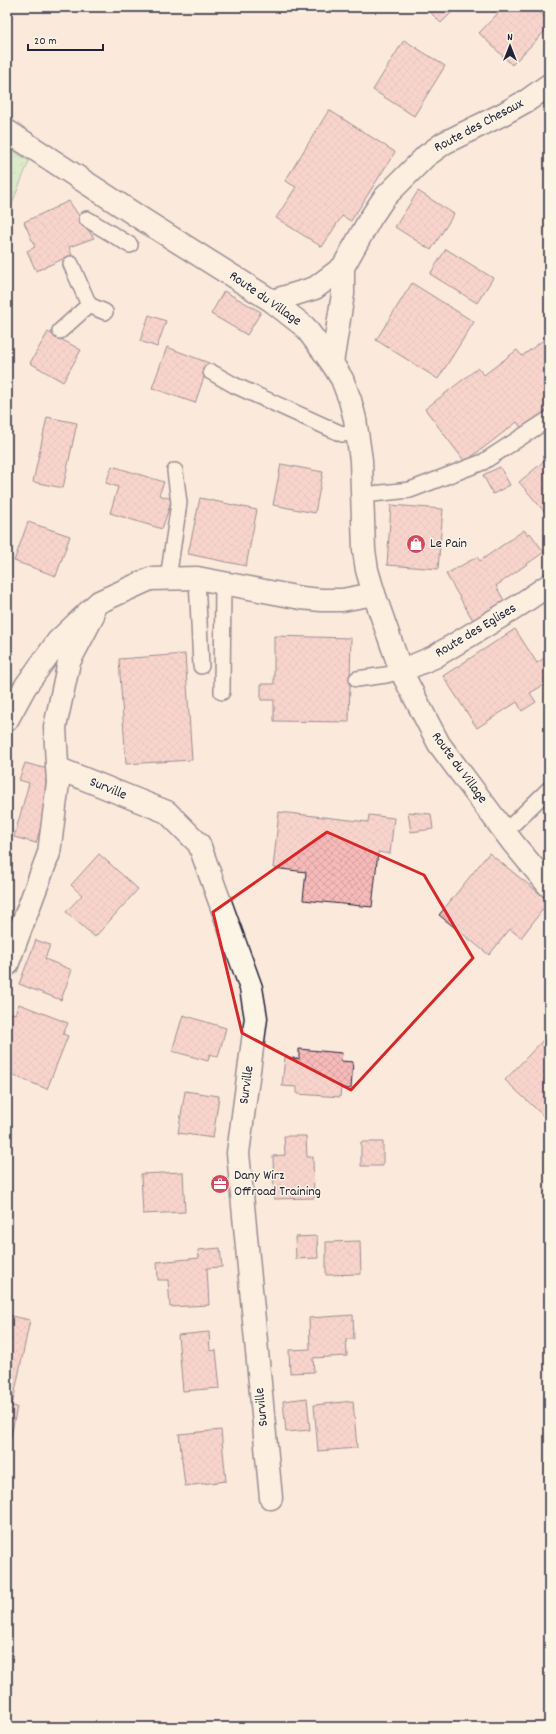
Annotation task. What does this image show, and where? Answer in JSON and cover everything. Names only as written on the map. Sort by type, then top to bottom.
[{"type":"street","name":"Route des Chesaux","points":[[272,301],[315,288],[343,267],[370,218],[384,198],[409,171],[426,156],[444,143],[519,105],[549,85]]},
{"type":"street","points":[[519,105],[549,106]]},
{"type":"street","name":"Route du Village","points":[[12,134],[145,221],[272,301],[305,326],[332,363],[342,380],[350,400],[358,432],[363,495],[364,550],[374,594],[400,671],[439,744],[505,832],[549,886]]},
{"type":"street","name":"Route des Chesaux","points":[[332,363],[343,294],[343,267]]},
{"type":"street","points":[[7,720],[24,687],[58,641],[100,602],[150,579],[197,578],[301,598],[321,600],[342,600],[374,594]]},
{"type":"street","name":"Route des Eglises","points":[[400,671],[434,657],[515,608],[549,585]]},
{"type":"street","points":[[7,966],[49,853],[58,783],[55,726],[69,662],[100,602]]},
{"type":"street","name":"Surville","points":[[57,768],[167,812],[199,844],[251,988],[256,1018],[238,1153],[271,1498]]},
{"type":"lane","points":[[87,219],[130,245]]},
{"type":"lane","points":[[71,264],[89,305],[105,312]]},
{"type":"lane","points":[[60,331],[89,305]]},
{"type":"lane","points":[[211,372],[234,385],[342,434],[358,432]]},
{"type":"lane","points":[[363,495],[410,490],[483,462],[549,419]]},
{"type":"lane","points":[[168,579],[179,502],[175,471]]},
{"type":"lane","points":[[197,578],[201,666]]},
{"type":"lane","points":[[222,692],[223,583]]},
{"type":"lane","points":[[357,678],[386,675],[400,671]]},
{"type":"lane","points":[[505,832],[549,789]]},
{"type":"highlighted area","points":[[327,832],[424,875],[473,958],[351,1090],[242,1033],[213,912]]},
{"type":"green space","points":[[7,147],[29,161],[7,216]]},
{"type":"building","points":[[425,7],[457,7],[441,23]]},
{"type":"building","points":[[504,7],[534,7],[549,21],[549,27],[512,65],[479,33]]},
{"type":"building","points":[[404,40],[445,66],[414,116],[373,90]]},
{"type":"building","points":[[329,110],[395,152],[351,221],[342,216],[322,247],[276,218],[296,187],[285,181]]},
{"type":"building","points":[[418,191],[454,214],[431,250],[395,227]]},
{"type":"building","points":[[69,201],[94,238],[69,247],[72,255],[36,271],[27,251],[35,247],[24,222]]},
{"type":"building","points":[[446,249],[493,278],[477,303],[430,274]]},
{"type":"building","points":[[412,283],[474,322],[438,379],[376,340]]},
{"type":"building","points":[[224,291],[261,312],[247,335],[211,314]]},
{"type":"building","points":[[149,315],[166,321],[157,347],[140,341]]},
{"type":"building","points":[[48,332],[81,350],[63,382],[30,363]]},
{"type":"building","points":[[549,336],[549,408],[522,429],[517,422],[465,462],[425,409],[478,368],[484,375],[517,350],[522,356]]},
{"type":"building","points":[[167,347],[209,363],[195,403],[152,388]]},
{"type":"building","points":[[47,417],[77,423],[63,488],[33,482]]},
{"type":"building","points":[[549,457],[549,517],[519,482]]},
{"type":"building","points":[[281,464],[323,472],[315,513],[273,505]]},
{"type":"building","points":[[112,466],[164,482],[159,495],[172,499],[162,529],[110,513],[118,487],[106,483]]},
{"type":"building","points":[[500,467],[510,485],[493,494],[483,475]]},
{"type":"building","points":[[200,498],[257,510],[246,566],[188,554]]},
{"type":"building","points":[[391,505],[443,509],[438,569],[387,565]]},
{"type":"building","points":[[28,522],[70,536],[56,576],[14,561]]},
{"type":"building","points":[[524,530],[528,535],[530,533],[544,552],[496,586],[506,604],[474,622],[446,574],[477,557],[480,561]]},
{"type":"building","points":[[515,629],[537,663],[549,655],[549,682],[530,693],[536,702],[522,711],[517,702],[477,728],[443,676]]},
{"type":"building","points":[[274,636],[351,638],[349,722],[274,721],[274,700],[261,700],[261,684],[274,684]]},
{"type":"building","points":[[185,654],[192,760],[126,764],[119,659]]},
{"type":"building","points":[[25,763],[48,769],[45,787],[52,789],[36,843],[14,837],[29,783],[19,780]]},
{"type":"building","points":[[279,812],[368,822],[369,815],[394,818],[390,854],[378,852],[372,907],[303,900],[306,872],[273,868]]},
{"type":"building","points":[[408,812],[431,814],[433,829],[411,832]]},
{"type":"building","points":[[489,853],[549,901],[521,938],[510,929],[489,955],[439,915]]},
{"type":"building","points":[[99,854],[138,889],[95,937],[66,912],[82,895],[71,885]]},
{"type":"building","points":[[36,940],[50,945],[45,959],[72,970],[61,1000],[19,984]]},
{"type":"building","points":[[19,1004],[68,1023],[63,1034],[68,1036],[47,1089],[7,1073],[7,1023],[11,1013],[15,1014]]},
{"type":"building","points":[[183,1015],[226,1028],[218,1057],[210,1054],[208,1061],[172,1051]]},
{"type":"building","points":[[549,1034],[549,1121],[505,1080]]},
{"type":"building","points":[[299,1049],[342,1053],[341,1061],[353,1062],[351,1089],[341,1088],[340,1097],[297,1094],[297,1087],[282,1086],[285,1057],[299,1059]]},
{"type":"building","points":[[185,1091],[219,1096],[213,1138],[178,1133]]},
{"type":"building","points":[[284,1136],[306,1136],[307,1157],[313,1157],[314,1198],[274,1199],[273,1156],[285,1155]]},
{"type":"building","points":[[361,1142],[383,1142],[383,1166],[361,1166]]},
{"type":"building","points":[[183,1172],[185,1212],[143,1214],[141,1174]]},
{"type":"building","points":[[317,1236],[318,1258],[296,1259],[295,1237]]},
{"type":"building","points":[[360,1241],[361,1274],[326,1275],[326,1242]]},
{"type":"building","points":[[220,1248],[222,1267],[207,1268],[209,1305],[170,1307],[168,1280],[158,1280],[157,1262],[199,1258],[198,1250]]},
{"type":"building","points":[[7,1315],[30,1320],[12,1406],[17,1407],[9,1446],[7,1446]]},
{"type":"building","points":[[353,1315],[354,1339],[346,1339],[347,1356],[313,1358],[314,1372],[290,1373],[289,1350],[310,1349],[309,1318]]},
{"type":"building","points":[[209,1332],[210,1351],[216,1350],[220,1388],[183,1391],[178,1335]]},
{"type":"building","points":[[307,1398],[310,1430],[286,1432],[283,1401]]},
{"type":"building","points":[[353,1401],[357,1448],[318,1451],[314,1405]]},
{"type":"building","points":[[221,1430],[226,1481],[185,1486],[179,1434]]},
{"type":"place","name":"Le Pain","points":[[416,544]]},
{"type":"place","name":"Dany Wirz Offroad Training","points":[[220,1184]]}]
